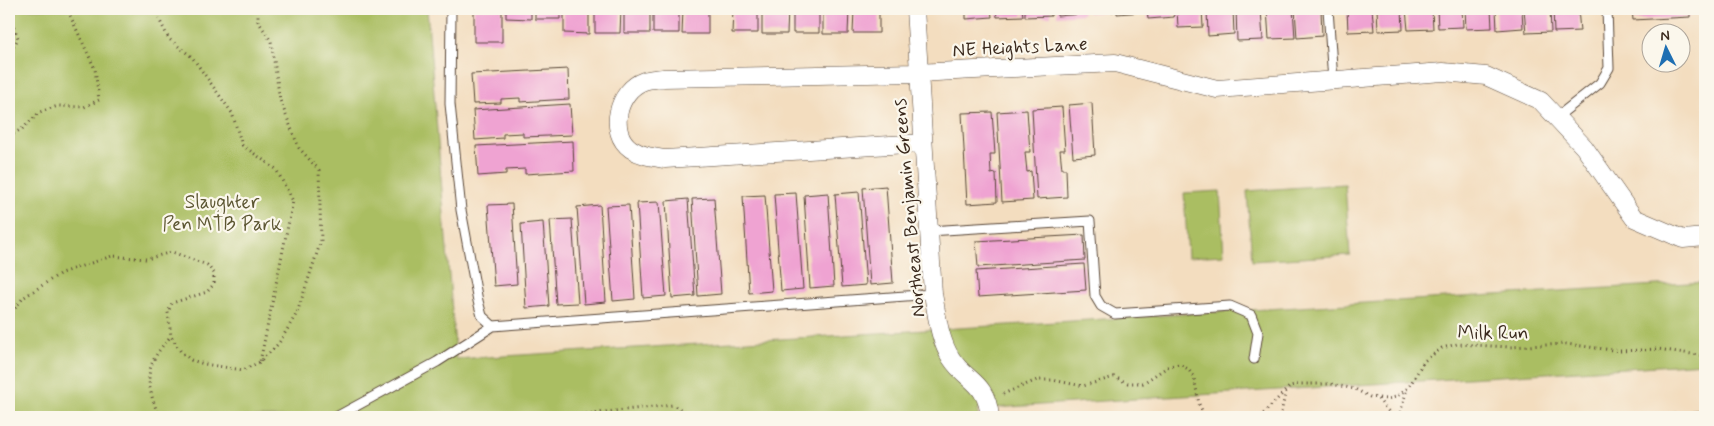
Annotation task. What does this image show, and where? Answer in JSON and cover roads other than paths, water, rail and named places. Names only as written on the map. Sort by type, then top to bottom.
[{"type":"street","name":"Northeast Benjamin Greens","points":[[915,9],[917,73],[924,143],[933,294],[942,339],[951,358],[979,385],[989,409]]},
{"type":"street","name":"NE Heights Lane","points":[[924,143],[665,159],[647,157],[630,148],[620,135],[618,122],[620,107],[625,95],[642,82],[663,78],[917,73],[1115,63],[1217,89],[1443,72],[1486,76],[1541,101],[1584,147],[1634,218],[1683,239],[1705,237]]},
{"type":"lane","points":[[451,9],[450,104],[461,210],[482,316],[493,326]]},
{"type":"lane","points":[[1328,9],[1333,80]]},
{"type":"lane","points":[[1557,117],[1600,83],[1609,68],[1610,49],[1607,9]]},
{"type":"lane","points":[[929,231],[1090,221],[1095,296],[1101,306],[1116,314],[1230,306],[1251,315],[1258,334],[1254,359]]},
{"type":"lane","points":[[336,417],[437,362],[493,326],[933,294]]},
{"type":"park label","name":"Slaughter Pen MTB Park","points":[[222,212]]}]
